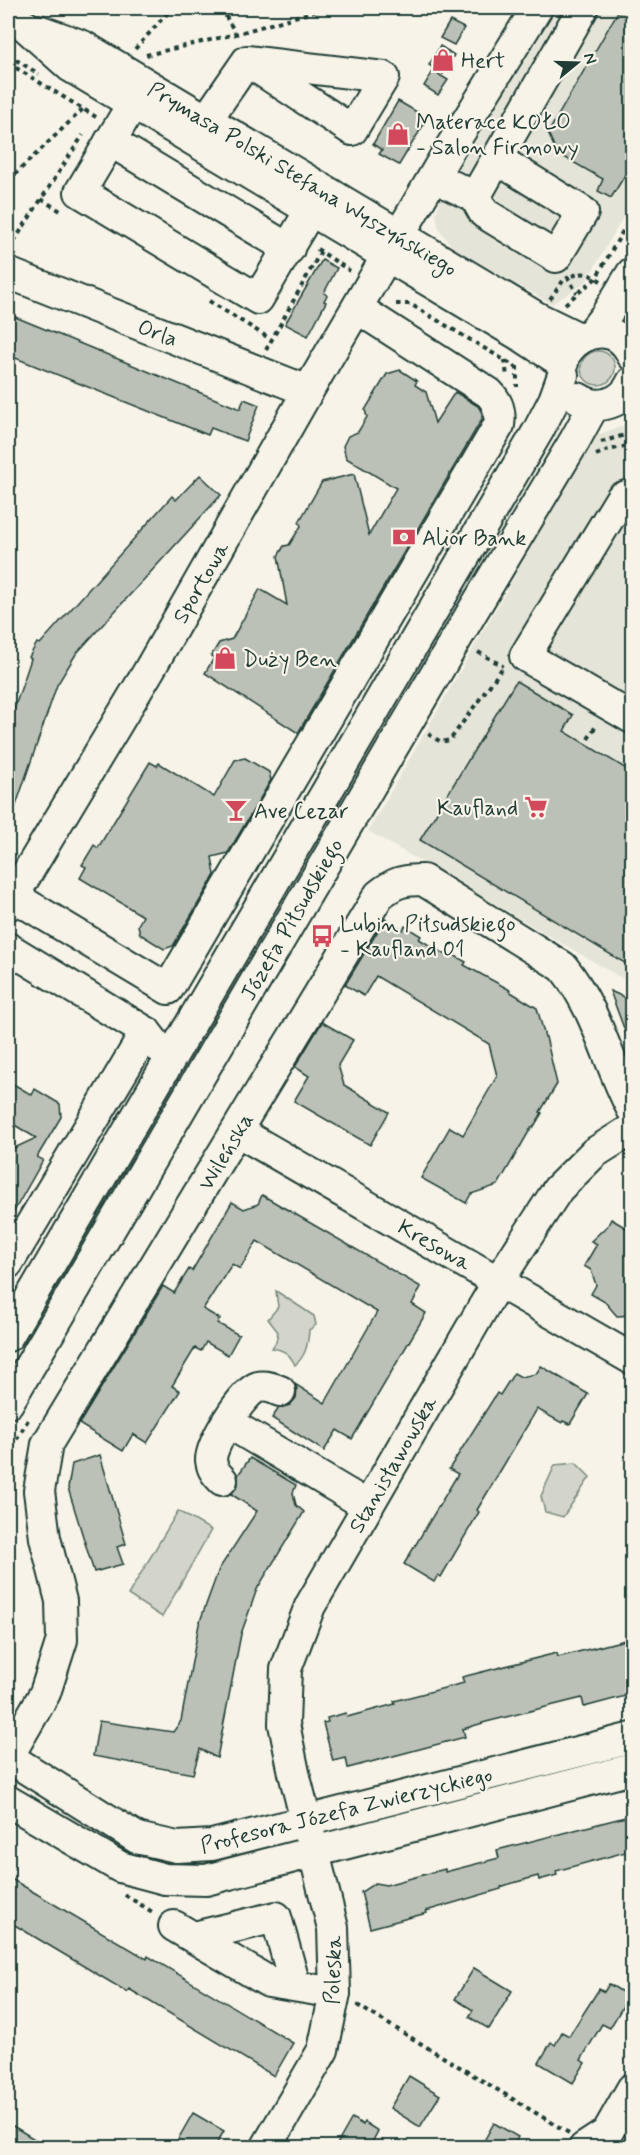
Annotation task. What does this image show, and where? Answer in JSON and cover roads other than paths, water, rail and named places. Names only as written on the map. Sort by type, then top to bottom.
[{"type":"street","name":"Sportowa","points":[[10,901],[148,672],[308,391],[434,177],[537,8]]},
{"type":"street","points":[[475,197],[584,8]]},
{"type":"street","name":"Prymasa Polski Stefana Wyszyńskiego","points":[[16,21],[71,67],[138,81],[200,130],[394,246],[538,318],[585,335],[603,332],[614,335],[632,351]]},
{"type":"street","points":[[200,130],[241,47]]},
{"type":"street","points":[[138,81],[110,141],[80,192],[258,299],[317,200]]},
{"type":"street","points":[[110,141],[289,249]]},
{"type":"street","points":[[434,177],[475,197],[484,213],[556,257],[583,212],[497,159]]},
{"type":"street","name":"Prymasa Polski Stefana Wyszyńskiego","points":[[394,246],[563,369]]},
{"type":"street","name":"Orla","points":[[8,273],[308,391]]},
{"type":"street","points":[[585,335],[606,315],[633,273]]},
{"type":"street","points":[[10,901],[168,989],[500,425],[498,408],[489,393],[357,309]]},
{"type":"street","name":"Józefa Piłsudskiego","points":[[8,1336],[538,431],[554,400],[566,353],[585,335]]},
{"type":"street","points":[[563,369],[567,386],[583,402],[613,406]]},
{"type":"street","name":"Józefa Piłsudskiego","points":[[8,1404],[575,440],[627,392],[633,382]]},
{"type":"street","points":[[633,494],[621,498],[525,656],[633,718]]},
{"type":"street","name":"Wileńska","points":[[8,1757],[45,1693],[62,1640],[61,1601],[45,1538],[39,1491],[47,1444],[379,895],[392,885],[408,880],[423,880],[563,967],[594,1015],[632,1127]]},
{"type":"street","points":[[8,948],[146,1032],[168,1061]]},
{"type":"street","points":[[90,997],[113,957]]},
{"type":"street","points":[[8,1263],[146,1032]]},
{"type":"street","name":"Stanisławowska","points":[[314,1851],[284,1724],[286,1669],[310,1606],[499,1280],[558,1189],[594,1153],[632,1127]]},
{"type":"street","name":"Kresowa","points":[[237,1131],[633,1359]]},
{"type":"street","points":[[222,1480],[214,1473],[211,1460],[213,1448],[227,1422],[249,1393],[258,1387],[280,1390]]},
{"type":"street","points":[[227,1422],[368,1506]]},
{"type":"street","name":"Profesora Józefa Zwierzyckiego","points":[[8,1757],[137,1838],[177,1847],[212,1845],[633,1738]]},
{"type":"street","name":"Profesora Józefa Zwierzyckiego","points":[[8,1801],[120,1867],[165,1880],[206,1880],[633,1769]]},
{"type":"street","name":"Poleska","points":[[266,2148],[323,2050],[335,1993],[333,1928],[314,1851]]},
{"type":"street","points":[[295,1985],[276,1917],[184,1931],[270,1982],[335,1993]]},
{"type":"street","points":[[586,2146],[607,2133],[633,2089]]},
{"type":"place","name":"Hert","points":[[443,60]]},
{"type":"place","name":"Materace KOŁO - Salon Firmowy","points":[[398,134]]},
{"type":"place","name":"Alior Bank","points":[[404,537]]},
{"type":"place","name":"Duży Ben","points":[[225,658]]},
{"type":"place","name":"Kaufland","points":[[536,807]]},
{"type":"place","name":"Ave Cezar","points":[[236,810]]},
{"type":"place","name":"Lubin Piłsudskiego - Kaufland 01","points":[[322,936]]}]
